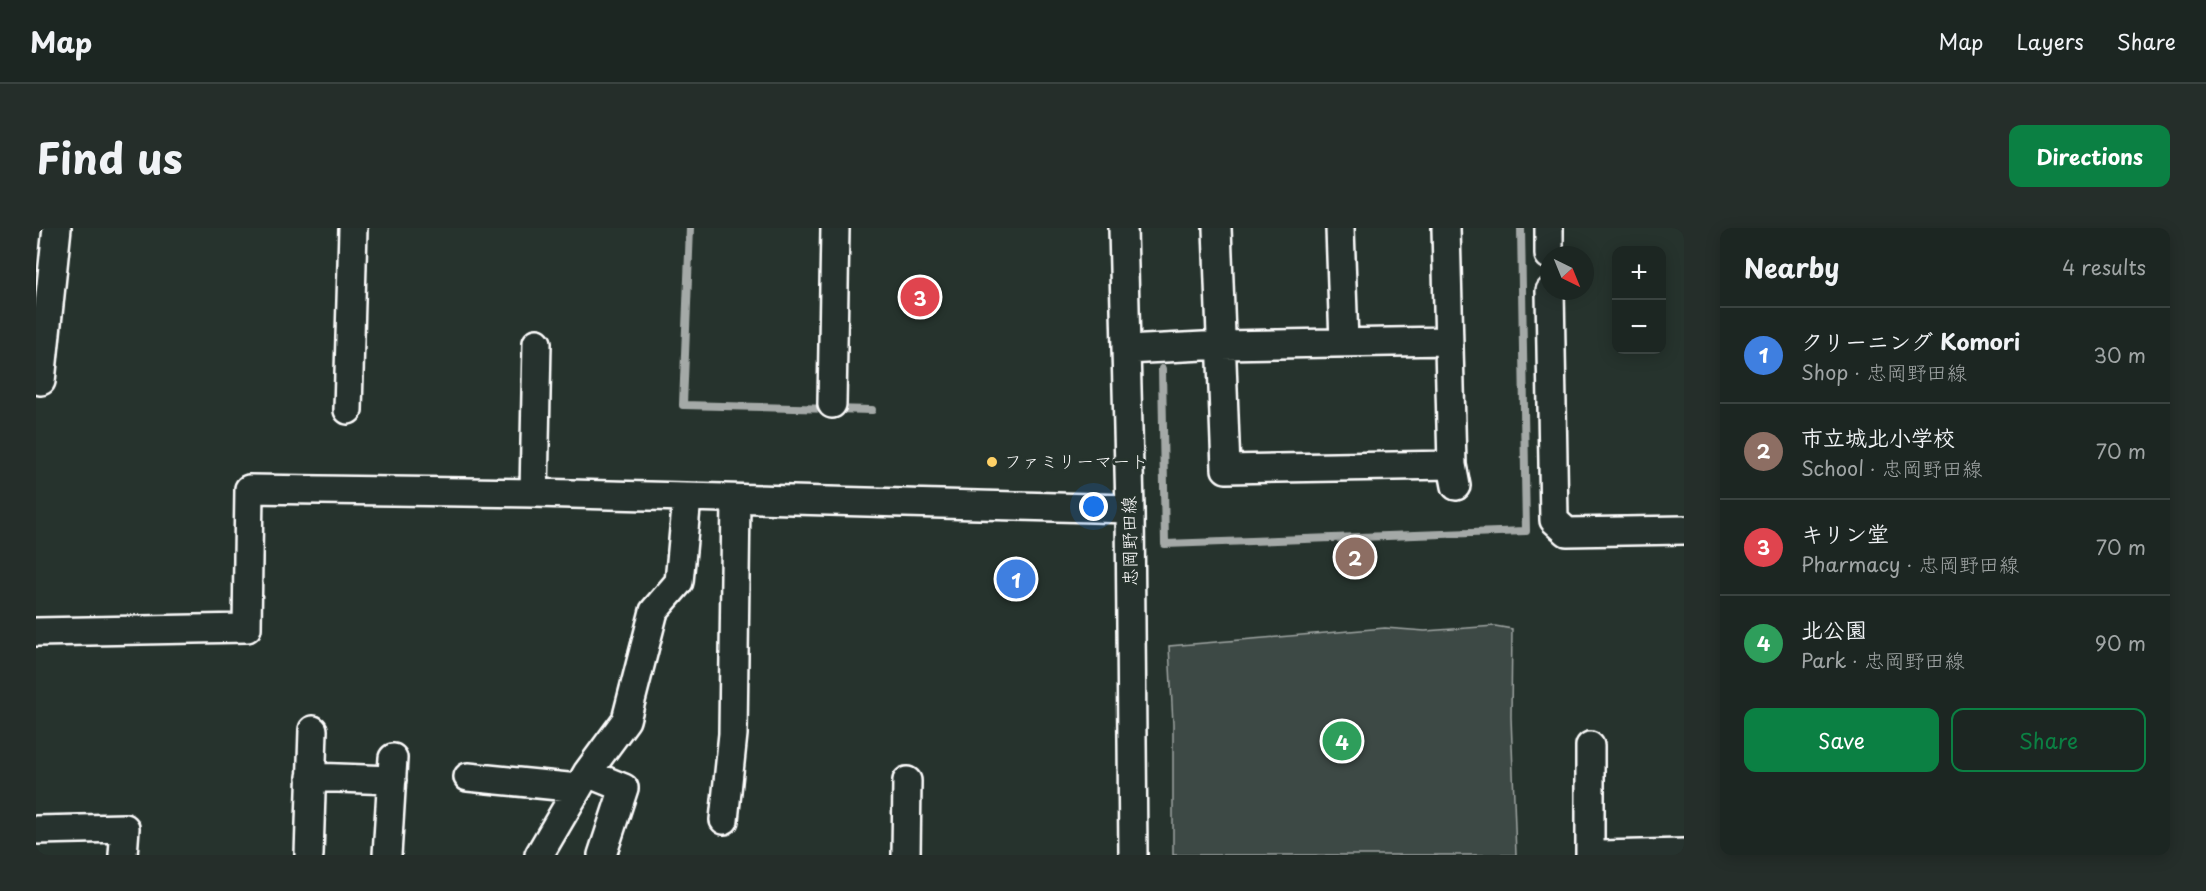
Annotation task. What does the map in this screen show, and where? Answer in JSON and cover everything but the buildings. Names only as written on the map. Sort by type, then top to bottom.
[{"type":"street","points":[[36,380],[41,381],[57,228]]},
{"type":"street","points":[[348,410],[353,228]]},
{"type":"street","points":[[832,404],[835,228]]},
{"type":"street","name":"忠岡野田線","points":[[1123,228],[1130,509],[1133,855]]},
{"type":"street","points":[[1217,228],[1226,470],[1454,476],[1446,228]]},
{"type":"street","points":[[1340,228],[1344,342]]},
{"type":"street","points":[[1549,228],[1549,246]]},
{"type":"street","points":[[1550,300],[1554,520],[1568,532],[1684,530]]},
{"type":"street","points":[[1126,350],[1223,345],[1448,341]]},
{"type":"street","points":[[534,493],[537,343]]},
{"type":"street","points":[[36,632],[247,628],[249,489],[534,493],[1130,509]]},
{"type":"street","points":[[538,855],[583,780],[626,720],[654,611],[679,582],[687,498]]},
{"type":"street","points":[[724,820],[733,734],[736,499]]},
{"type":"street","points":[[309,855],[313,730]]},
{"type":"street","points":[[1590,746],[1590,855]]},
{"type":"street","points":[[311,777],[392,769],[387,855]]},
{"type":"street","points":[[468,777],[583,780],[624,788],[602,855]]},
{"type":"street","points":[[906,855],[907,781]]},
{"type":"street","points":[[36,830],[125,828],[123,855]]},
{"type":"street","points":[[1600,855],[1684,853]]},
{"type":"shaded area","points":[[1495,626],[1512,629],[1511,717],[1516,855],[1173,855],[1173,724],[1169,646],[1385,628],[1425,631]]},
{"type":"waterway","points":[[690,228],[683,405],[872,410]]},
{"type":"waterway","points":[[1162,369],[1165,544],[1526,531],[1521,228]]},
{"type":"place","name":"キリン堂","points":[[920,297]]},
{"type":"place","name":"ファミリーマート","points":[[992,462]]},
{"type":"place","name":"市立城北小学校","points":[[1355,557]]},
{"type":"place","name":"クリーニング Komori","points":[[1016,579]]},
{"type":"place","name":"北公園","points":[[1342,741]]}]
